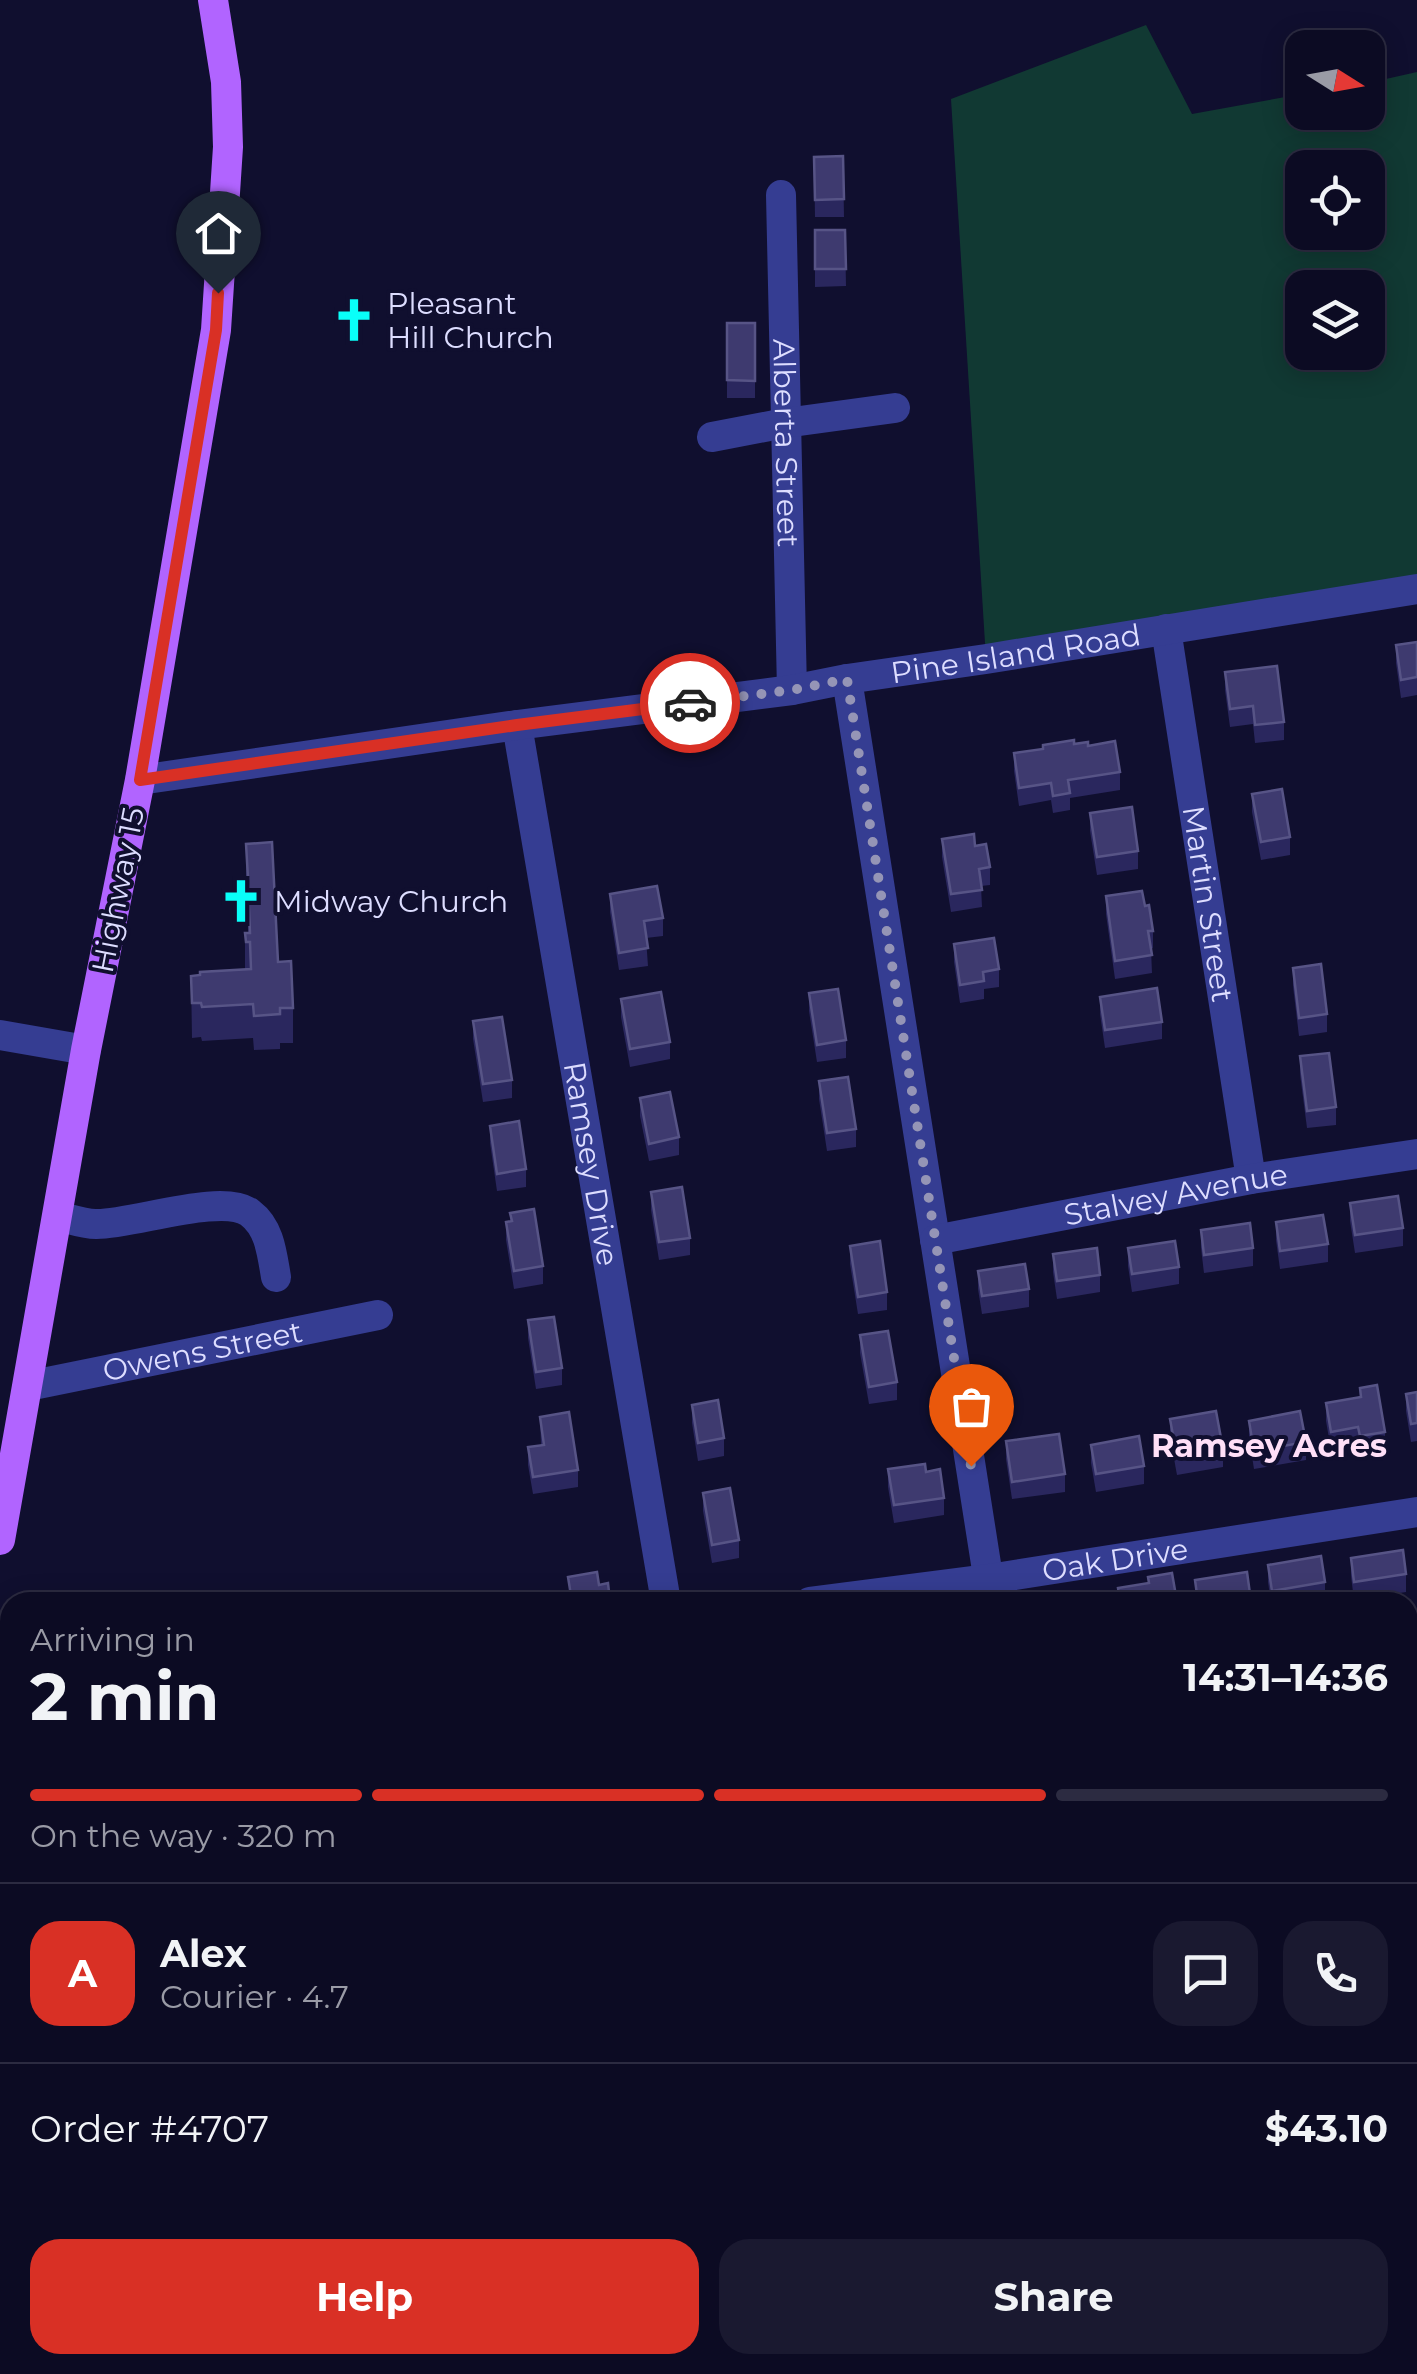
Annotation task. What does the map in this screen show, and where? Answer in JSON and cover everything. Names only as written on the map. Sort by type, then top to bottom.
[{"type":"main road","name":"Highway 15","points":[[0,1540],[86,1050],[140,780],[216,330],[228,147],[226,82],[213,0]]},
{"type":"street","name":"Alberta Street","points":[[781,194],[792,690]]},
{"type":"street","points":[[712,437],[895,408]]},
{"type":"street","name":"Pine Island Road","points":[[140,780],[792,690],[1417,589]]},
{"type":"street","name":"Martin Street","points":[[1166,629],[1251,1179]]},
{"type":"street","points":[[847,679],[990,1591]]},
{"type":"street","name":"Ramsey Drive","points":[[517,725],[664,1592]]},
{"type":"street","points":[[0,1035],[86,1050]]},
{"type":"street","name":"Stalvey Avenue","points":[[935,1240],[1251,1179],[1417,1154]]},
{"type":"street","points":[[58,1216],[95,1224],[220,1205],[248,1210],[262,1226],[270,1245],[276,1277]]},
{"type":"street","name":"Owens Street","points":[[28,1386],[378,1315]]},
{"type":"street","name":"Oak Drive","points":[[990,1591],[1417,1512]]},
{"type":"green space","points":[[1146,25],[1192,114],[1285,97],[1285,130],[1385,130],[1385,79],[1417,72],[1417,589],[986,659],[951,99]]},
{"type":"building","points":[[843,156],[844,199],[815,200],[814,157]]},
{"type":"building","points":[[815,230],[845,230],[846,269],[815,269]]},
{"type":"building","points":[[727,323],[755,323],[755,381],[727,380]]},
{"type":"building","points":[[1417,642],[1417,677],[1401,680],[1396,645]]},
{"type":"building","points":[[1277,666],[1284,722],[1255,725],[1253,706],[1230,709],[1225,672]]},
{"type":"building","points":[[1074,740],[1074,744],[1088,742],[1088,746],[1115,741],[1120,772],[1068,780],[1070,793],[1053,796],[1051,783],[1019,788],[1014,753]]},
{"type":"building","points":[[1282,789],[1290,837],[1261,842],[1252,794]]},
{"type":"building","points":[[1132,807],[1138,851],[1097,857],[1090,813]]},
{"type":"building","points":[[974,834],[975,846],[986,844],[990,867],[979,869],[982,890],[951,894],[942,839]]},
{"type":"building","points":[[272,842],[278,962],[291,961],[293,1008],[280,1008],[280,1014],[254,1016],[253,1004],[202,1007],[201,1003],[192,1003],[191,976],[251,969],[250,942],[246,942],[245,933],[250,933],[248,886],[243,886],[243,878],[248,878],[246,844]]},
{"type":"building","points":[[657,886],[663,918],[644,921],[648,948],[619,953],[610,894]]},
{"type":"building","points":[[1142,891],[1145,906],[1149,905],[1152,955],[1115,961],[1106,896]]},
{"type":"building","points":[[994,938],[999,969],[983,972],[984,981],[960,985],[954,944]]},
{"type":"building","points":[[1321,964],[1327,1014],[1299,1018],[1293,968]]},
{"type":"building","points":[[1157,988],[1162,1022],[1105,1030],[1100,997]]},
{"type":"building","points":[[838,989],[846,1040],[817,1045],[809,993]]},
{"type":"building","points":[[661,992],[670,1042],[630,1049],[621,999]]},
{"type":"building","points":[[502,1017],[512,1080],[483,1084],[473,1021]]},
{"type":"building","points":[[1329,1053],[1336,1107],[1307,1111],[1300,1056]]},
{"type":"building","points":[[848,1077],[856,1129],[827,1133],[819,1081]]},
{"type":"building","points":[[670,1092],[679,1137],[649,1144],[640,1098]]},
{"type":"building","points":[[519,1121],[526,1169],[497,1174],[490,1126]]},
{"type":"building","points":[[682,1187],[690,1238],[659,1242],[651,1192]]},
{"type":"building","points":[[1398,1196],[1403,1228],[1355,1235],[1350,1203]]},
{"type":"building","points":[[534,1209],[543,1266],[514,1271],[506,1222],[512,1221],[510,1213]]},
{"type":"building","points":[[1323,1215],[1328,1244],[1280,1251],[1276,1222]]},
{"type":"building","points":[[1250,1223],[1253,1248],[1204,1255],[1201,1230]]},
{"type":"building","points":[[880,1241],[887,1292],[858,1297],[850,1246]]},
{"type":"building","points":[[1175,1241],[1179,1267],[1132,1274],[1128,1248]]},
{"type":"building","points":[[1097,1248],[1100,1275],[1057,1281],[1053,1254]]},
{"type":"building","points":[[1025,1264],[1029,1289],[982,1296],[978,1271]]},
{"type":"building","points":[[554,1317],[562,1368],[536,1372],[528,1320]]},
{"type":"building","points":[[888,1331],[897,1382],[869,1387],[860,1335]]},
{"type":"building","points":[[1377,1385],[1385,1432],[1360,1436],[1358,1427],[1331,1432],[1326,1403],[1361,1397],[1360,1388]]},
{"type":"building","points":[[1417,1392],[1417,1423],[1411,1424],[1406,1394]]},
{"type":"building","points":[[718,1400],[724,1438],[698,1443],[692,1405]]},
{"type":"building","points":[[1216,1411],[1223,1449],[1177,1457],[1170,1419]]},
{"type":"building","points":[[1300,1411],[1306,1442],[1254,1451],[1249,1421]]},
{"type":"building","points":[[569,1412],[578,1470],[533,1477],[528,1447],[544,1445],[540,1417]]},
{"type":"building","points":[[1059,1434],[1065,1474],[1012,1482],[1006,1441]]},
{"type":"building","points":[[1139,1436],[1144,1466],[1096,1474],[1091,1445]]},
{"type":"building","points":[[925,1464],[926,1472],[940,1469],[944,1498],[894,1505],[888,1469]]},
{"type":"building","points":[[730,1488],[739,1540],[712,1545],[703,1493]]},
{"type":"building","points":[[1403,1550],[1406,1574],[1354,1582],[1351,1558]]},
{"type":"building","points":[[1321,1556],[1325,1582],[1272,1591],[1268,1565]]},
{"type":"building","points":[[597,1572],[599,1585],[608,1583],[609,1592],[570,1592],[568,1577]]},
{"type":"building","points":[[1247,1572],[1250,1592],[1197,1592],[1195,1580]]},
{"type":"building","points":[[1172,1573],[1175,1592],[1119,1592],[1118,1588],[1149,1583],[1148,1577]]},
{"type":"way so far","points":[[690,703],[847,679],[971,1466]]},
{"type":"place","name":"Pleasant Hill Church","points":[[354,320]]},
{"type":"place","name":"Midway Church","points":[[241,901]]},
{"type":"district","name":"Ramsey Acres","points":[[1269,1445]]},
{"type":"route","points":[[218,293],[216,330],[140,780],[690,703]]}]
